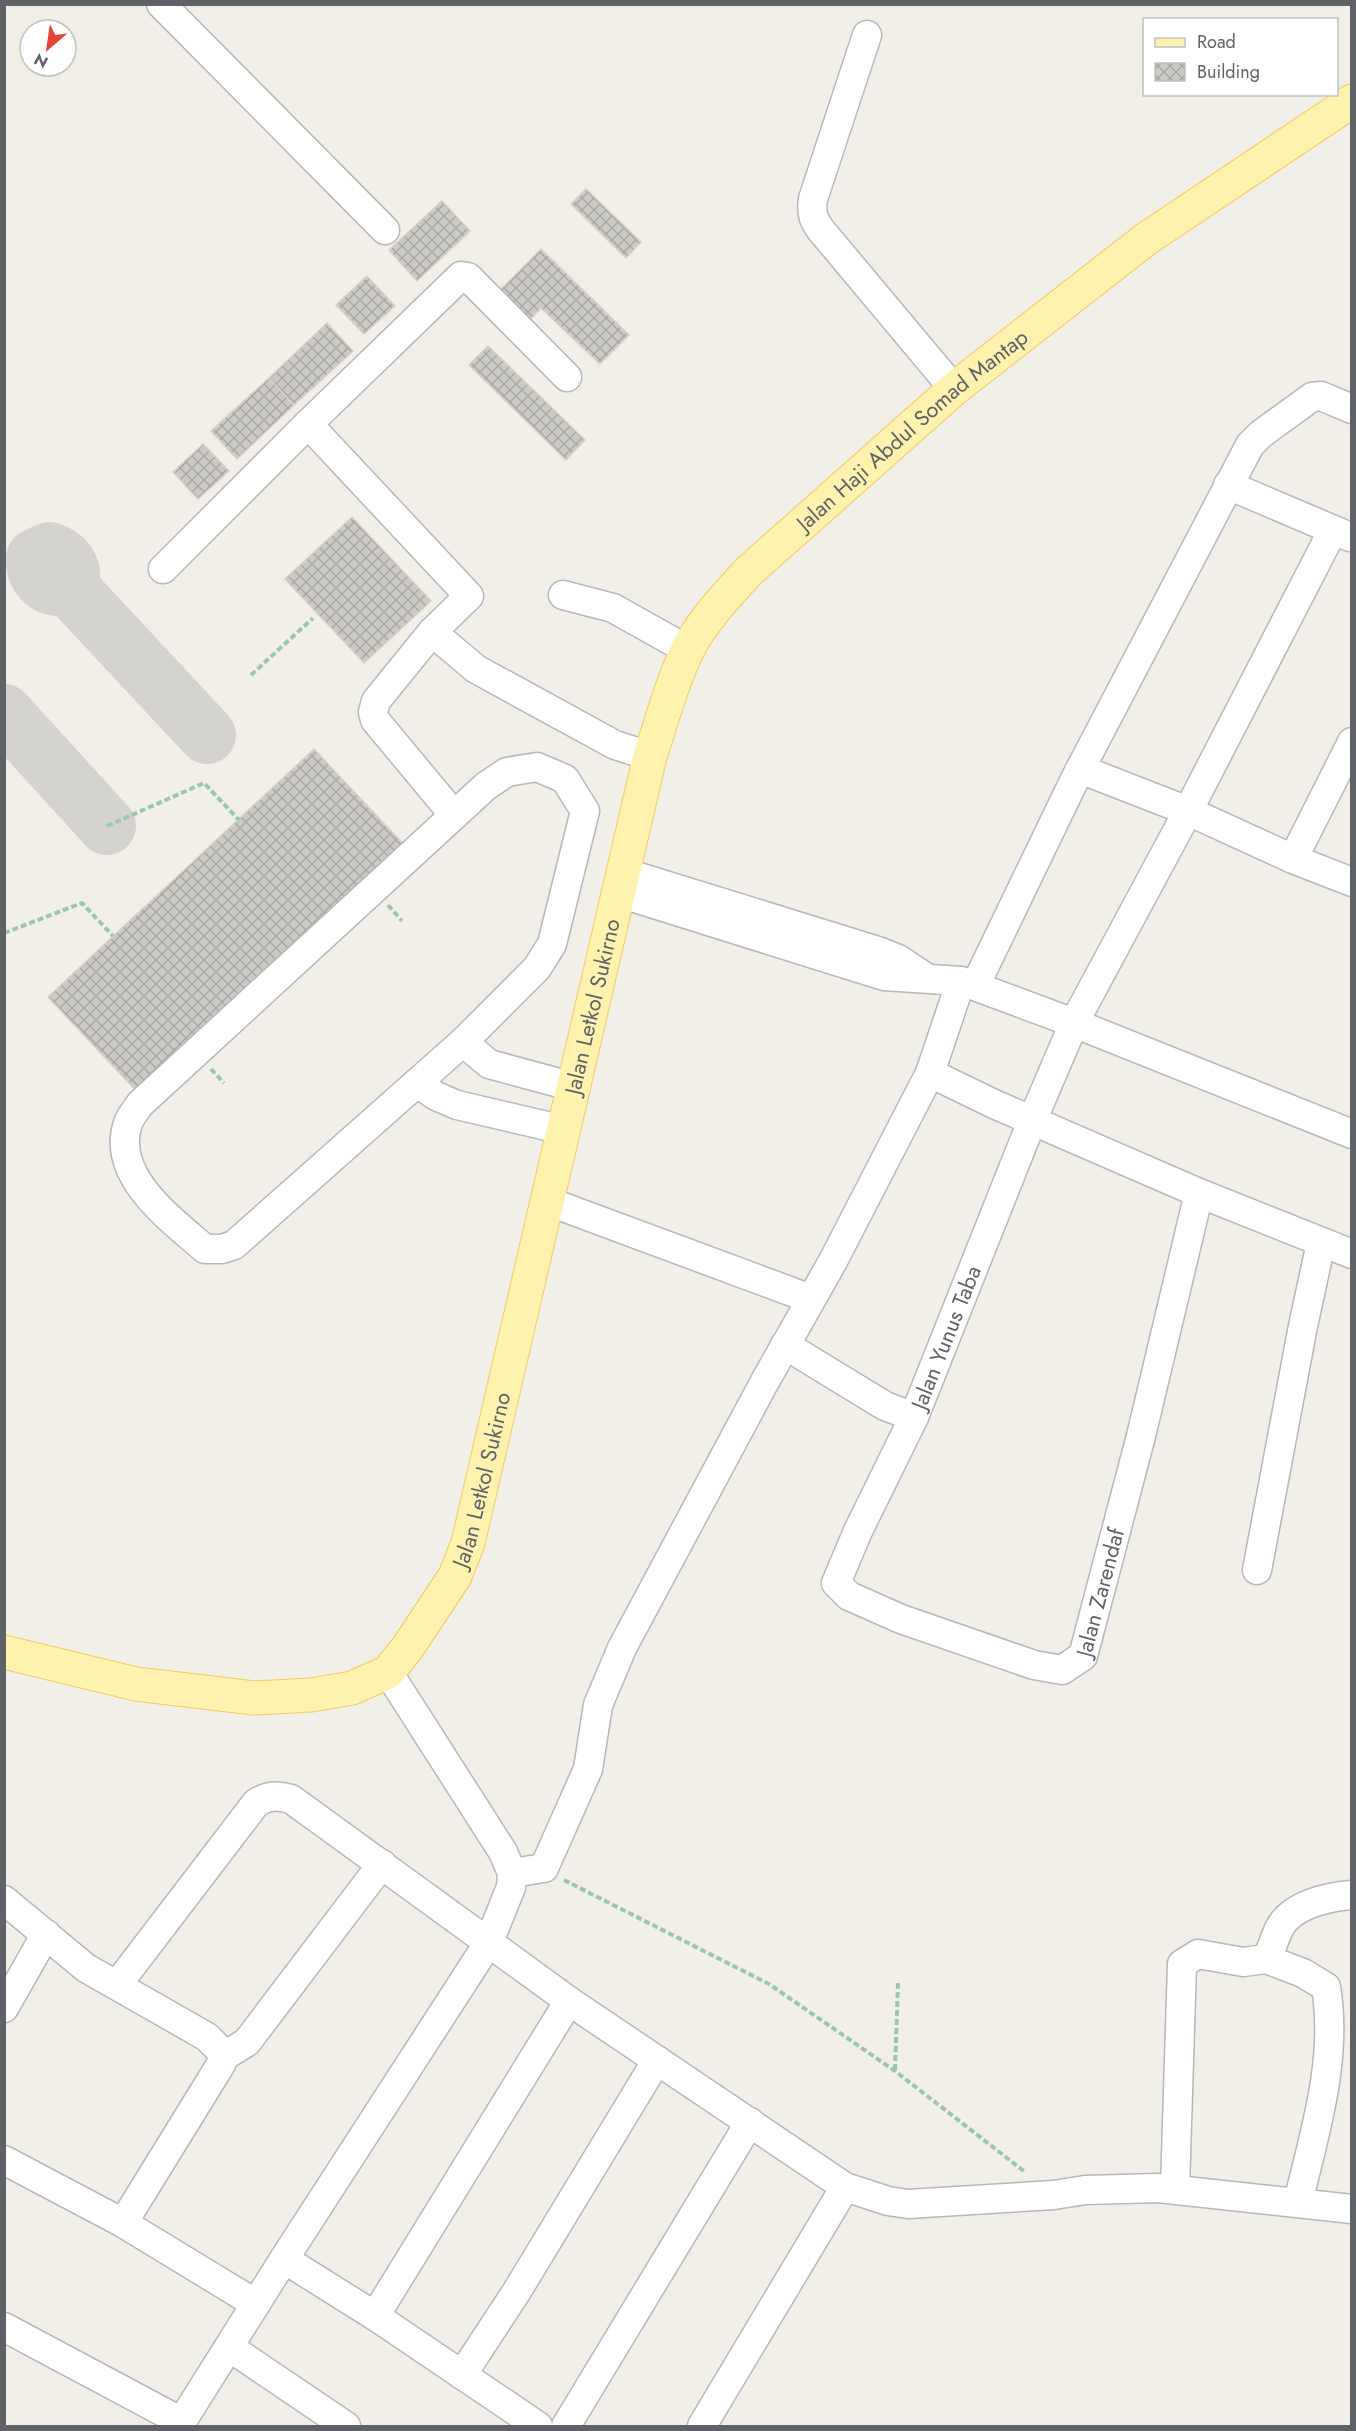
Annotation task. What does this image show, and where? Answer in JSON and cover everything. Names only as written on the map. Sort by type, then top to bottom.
[{"type":"main road","name":"Jalan Haji Abdul Somad Mantap","points":[[621,883],[650,756],[688,650],[718,605],[749,571],[954,389],[1146,239],[1352,101]]},
{"type":"main road","name":"Jalan Letkol Sukirno","points":[[4,1652],[136,1684],[255,1698],[311,1695],[352,1688],[388,1672],[432,1614],[455,1576],[468,1543],[621,883]]},
{"type":"street","points":[[161,4],[385,230]]},
{"type":"street","points":[[867,35],[813,199],[811,211],[813,220],[954,389]]},
{"type":"street","points":[[163,569],[461,276],[468,277],[567,377]]},
{"type":"street","points":[[512,1873],[544,1869],[588,1769],[598,1705],[621,1648],[811,1299],[930,1073],[968,984],[1228,485],[1254,441],[1312,397],[1321,396],[1352,409]]},
{"type":"street","points":[[308,424],[469,596],[432,632],[376,702],[373,712],[375,720],[454,815]]},
{"type":"street","points":[[1228,485],[1342,534]]},
{"type":"street","name":"Jalan Yunus Taba","points":[[785,1345],[885,1406],[914,1417],[1032,1121],[1074,1023],[1188,811],[1342,534]]},
{"type":"street","points":[[563,595],[613,608],[688,650]]},
{"type":"street","points":[[432,632],[476,669],[615,745],[650,756]]},
{"type":"street","points":[[1293,859],[1352,742]]},
{"type":"street","points":[[537,767],[565,779],[585,811],[552,944],[537,968],[463,1042],[234,1245],[222,1249],[205,1249],[158,1207],[137,1184],[123,1145],[128,1122],[140,1104],[454,815],[486,786],[507,772],[537,767]]},
{"type":"street","points":[[1080,769],[1188,811],[1293,859],[1352,882]]},
{"type":"street","points":[[621,883],[878,951],[898,959],[927,978],[968,984],[1074,1023],[1352,1134]]},
{"type":"street","points":[[463,1042],[489,1064],[574,1087]]},
{"type":"street","points":[[930,1073],[1032,1121],[1199,1194],[1352,1254]]},
{"type":"street","points":[[417,1083],[444,1101],[564,1130]]},
{"type":"street","name":"Jalan Zarendaf","points":[[914,1417],[858,1531],[836,1583],[849,1596],[901,1619],[1034,1665],[1062,1670],[1083,1656],[1141,1436],[1199,1194]]},
{"type":"street","points":[[547,1201],[811,1299]]},
{"type":"street","points":[[1257,1570],[1321,1243]]},
{"type":"street","points":[[4,2327],[181,2424],[284,2259],[489,1942],[511,1887],[512,1873],[503,1852],[388,1672]]},
{"type":"street","points":[[117,1985],[256,1803],[267,1797],[279,1795],[291,1799],[569,2001],[845,2187],[888,2201],[908,2204],[1054,2195],[1085,2190],[1158,2188],[1352,2209]]},
{"type":"street","points":[[123,2223],[218,2069],[223,2057],[247,2042],[382,1864]]},
{"type":"street","points":[[1266,1959],[1278,1930],[1287,1916],[1328,1896],[1352,1895]]},
{"type":"street","points":[[4,1900],[86,1968],[207,2037],[220,2048],[223,2057]]},
{"type":"street","points":[[4,2008],[46,1934]]},
{"type":"street","points":[[1175,2189],[1182,1964],[1198,1954],[1243,1962],[1266,1959],[1303,1973],[1326,1987],[1330,2009],[1329,2060],[1298,2202]]},
{"type":"street","points":[[375,2316],[569,2001]]},
{"type":"street","points":[[462,2375],[517,2291],[657,2060]]},
{"type":"street","points":[[566,2427],[750,2122]]},
{"type":"street","points":[[4,2160],[123,2223],[256,2304]]},
{"type":"street","points":[[702,2427],[845,2187]]},
{"type":"street","points":[[284,2259],[375,2316],[538,2427]]},
{"type":"street","points":[[229,2348],[346,2427]]},
{"type":"path","points":[[251,675],[313,618]]},
{"type":"path","points":[[107,826],[204,783],[238,820]]},
{"type":"path","points":[[4,933],[82,903],[113,936]]},
{"type":"path","points":[[544,1869],[585,1892],[632,1912],[769,1984],[894,2071],[1054,2195]]},
{"type":"path","points":[[894,2071],[898,1983]]},
{"type":"building","points":[[586,189],[641,242],[626,258],[571,204]]},
{"type":"building","points":[[442,201],[470,231],[417,281],[389,250]]},
{"type":"building","points":[[541,249],[629,335],[600,364],[541,308],[528,322],[498,292]]},
{"type":"building","points":[[367,276],[395,306],[364,334],[336,305]]},
{"type":"building","points":[[327,323],[353,351],[294,405],[269,378]]},
{"type":"building","points":[[488,346],[585,440],[566,460],[469,365]]},
{"type":"building","points":[[269,378],[294,405],[237,459],[211,431]]},
{"type":"building","points":[[203,444],[229,471],[198,499],[173,472]]},
{"type":"building","points":[[352,517],[431,601],[364,663],[285,579]]},
{"type":"building","points":[[314,749],[407,848],[141,1096],[48,997]]},
{"type":"taxiway","points":[[49,551],[60,556],[68,564],[71,574],[68,586],[49,585],[37,572],[35,558],[49,551]]},
{"type":"taxiway","points":[[68,586],[207,735]]},
{"type":"taxiway","points":[[4,713],[107,826]]}]
